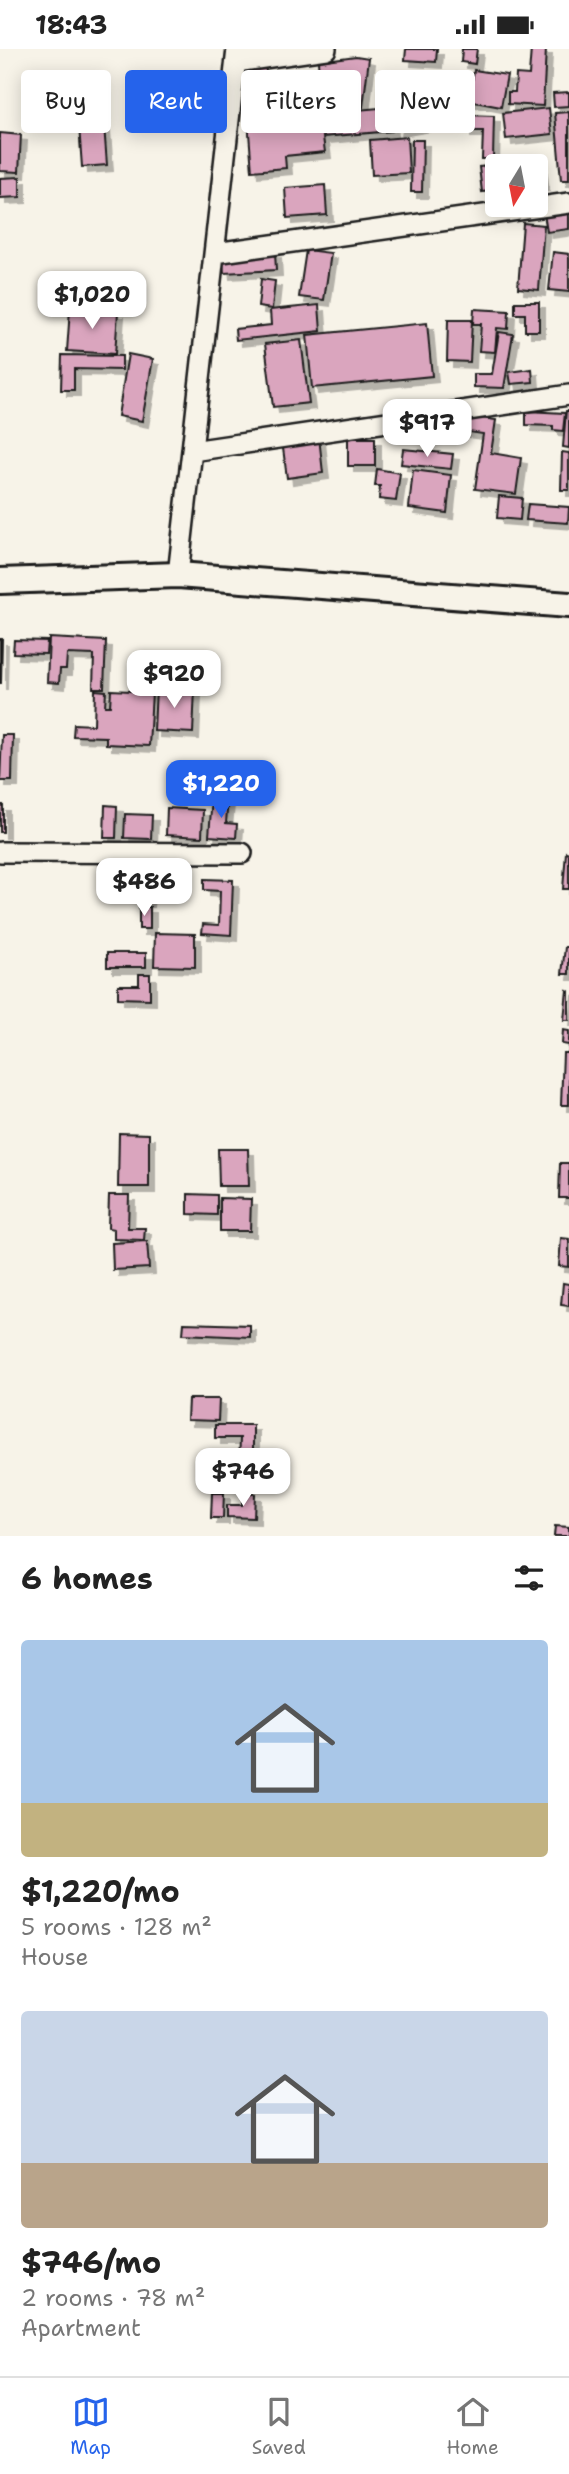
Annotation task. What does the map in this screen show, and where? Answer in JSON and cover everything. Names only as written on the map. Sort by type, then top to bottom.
[{"type":"street","points":[[178,576],[236,55],[327,49]]},
{"type":"street","points":[[215,253],[569,203]]},
{"type":"street","points":[[192,451],[569,395]]},
{"type":"street","points":[[0,581],[178,576],[569,605]]},
{"type":"street","points":[[0,852],[242,853]]},
{"type":"building","points":[[406,49],[437,49],[436,62],[405,60]]},
{"type":"building","points":[[462,49],[477,49],[475,64],[461,62]]},
{"type":"building","points":[[531,49],[546,49],[543,106],[508,104],[508,92],[515,92],[516,74],[529,75]]},
{"type":"building","points":[[356,56],[369,58],[363,107],[361,70],[319,70],[318,61]]},
{"type":"building","points":[[475,70],[507,75],[501,107],[475,102]]},
{"type":"building","points":[[569,92],[569,106],[554,107],[553,93]]},
{"type":"building","points":[[375,108],[375,132],[323,137],[325,152],[285,156],[286,168],[252,171],[249,133],[361,133],[361,110]]},
{"type":"building","points":[[549,108],[552,134],[506,139],[503,113]]},
{"type":"building","points":[[569,112],[569,180],[561,180],[555,113]]},
{"type":"building","points":[[475,115],[494,116],[493,154],[485,154],[485,159],[482,159],[483,131],[475,131]]},
{"type":"building","points":[[0,133],[21,135],[19,172],[0,171]]},
{"type":"building","points":[[80,133],[105,133],[107,165],[82,167]]},
{"type":"building","points":[[407,137],[409,173],[372,175],[370,140]]},
{"type":"building","points":[[412,140],[423,140],[422,192],[411,192]]},
{"type":"building","points":[[485,166],[485,192],[482,192],[479,167]]},
{"type":"building","points":[[20,177],[20,197],[0,198],[0,178]]},
{"type":"building","points":[[325,185],[327,215],[287,218],[285,188]]},
{"type":"building","points":[[569,211],[569,229],[547,232],[544,217],[548,217],[548,214]]},
{"type":"building","points":[[523,223],[544,225],[539,290],[518,288]]},
{"type":"building","points":[[306,250],[331,253],[324,300],[299,297]]},
{"type":"building","points":[[275,252],[276,270],[224,273],[222,255]]},
{"type":"building","points":[[553,252],[569,254],[569,292],[549,290]]},
{"type":"building","points":[[261,279],[275,281],[272,309],[258,307]]},
{"type":"building","points":[[515,302],[539,302],[539,331],[525,331],[525,314],[515,314]]},
{"type":"building","points":[[319,305],[321,331],[236,340],[235,329],[271,325],[270,310]]},
{"type":"building","points":[[70,309],[118,312],[115,354],[67,351]]},
{"type":"building","points":[[474,309],[509,311],[508,329],[497,328],[495,352],[479,351],[481,324],[473,324]]},
{"type":"building","points":[[448,320],[472,320],[470,362],[447,361]]},
{"type":"building","points":[[427,323],[432,376],[312,388],[307,335]]},
{"type":"building","points":[[499,332],[513,334],[504,388],[474,387],[474,374],[492,374]]},
{"type":"building","points":[[301,340],[309,403],[273,407],[265,344]]},
{"type":"building","points":[[128,354],[153,359],[142,421],[118,416]]},
{"type":"building","points":[[62,355],[122,356],[122,370],[74,369],[74,390],[61,390]]},
{"type":"building","points":[[532,369],[533,382],[511,384],[509,372]]},
{"type":"building","points":[[526,411],[565,413],[563,431],[553,430],[553,426],[526,425]]},
{"type":"building","points":[[566,411],[569,411],[569,448],[563,447]]},
{"type":"building","points":[[464,416],[496,420],[491,453],[521,458],[516,494],[475,489],[483,434],[462,431]]},
{"type":"building","points":[[319,437],[323,473],[287,478],[282,441]]},
{"type":"building","points":[[348,438],[375,438],[375,466],[348,466]]},
{"type":"building","points":[[403,449],[453,454],[451,469],[401,464]]},
{"type":"building","points":[[562,452],[569,453],[569,490],[561,490]]},
{"type":"building","points":[[377,469],[400,473],[396,501],[379,499],[380,486],[375,486]]},
{"type":"building","points":[[413,470],[451,475],[447,513],[409,508]]},
{"type":"building","points":[[499,496],[522,498],[520,520],[497,518]]},
{"type":"building","points":[[528,504],[569,507],[568,523],[526,520]]},
{"type":"building","points":[[49,638],[106,641],[104,688],[93,688],[94,655],[67,654],[66,669],[60,669],[59,683],[47,682]]},
{"type":"building","points":[[2,639],[1,683],[0,683]]},
{"type":"building","points":[[14,640],[47,641],[46,654],[13,653]]},
{"type":"building","points":[[156,687],[195,689],[193,733],[154,731]]},
{"type":"building","points":[[95,690],[106,691],[105,706],[110,706],[111,690],[152,692],[149,746],[106,744],[106,737],[73,736],[74,724],[94,725]]},
{"type":"building","points":[[2,735],[13,735],[12,781],[0,781]]},
{"type":"building","points":[[212,797],[228,798],[226,823],[237,824],[236,838],[209,836]]},
{"type":"building","points":[[0,805],[3,805],[3,832],[0,832]]},
{"type":"building","points":[[105,805],[117,806],[116,838],[104,838]]},
{"type":"building","points":[[167,808],[203,810],[202,837],[166,835]]},
{"type":"building","points":[[125,814],[152,815],[151,839],[124,838]]},
{"type":"building","points":[[566,852],[569,853],[569,889],[563,889]]},
{"type":"building","points":[[139,870],[150,871],[147,901],[136,901]]},
{"type":"building","points":[[204,879],[233,880],[231,935],[202,933],[203,924],[219,925],[220,891],[204,890]]},
{"type":"building","points":[[139,907],[150,907],[150,929],[139,929]]},
{"type":"building","points":[[155,933],[195,934],[195,967],[154,966]]},
{"type":"building","points":[[565,947],[569,947],[569,974],[562,974]]},
{"type":"building","points":[[107,953],[146,953],[146,967],[107,967]]},
{"type":"building","points":[[139,974],[150,974],[150,999],[118,998],[118,985],[139,985]]},
{"type":"building","points":[[567,990],[569,1020],[564,1020]]},
{"type":"building","points":[[563,1030],[569,1031],[569,1045],[562,1044]]},
{"type":"building","points":[[563,1053],[569,1053],[569,1105],[561,1105]]},
{"type":"building","points":[[119,1133],[149,1134],[149,1187],[118,1187]]},
{"type":"building","points":[[218,1149],[248,1149],[249,1186],[219,1186]]},
{"type":"building","points":[[560,1163],[569,1163],[569,1198],[559,1198]]},
{"type":"building","points":[[188,1194],[217,1195],[217,1215],[188,1214]]},
{"type":"building","points":[[109,1195],[129,1195],[128,1228],[145,1228],[144,1240],[114,1239],[114,1229],[108,1228]]},
{"type":"building","points":[[220,1198],[251,1199],[250,1231],[220,1231]]},
{"type":"building","points":[[561,1238],[569,1239],[569,1267],[559,1266]]},
{"type":"building","points":[[147,1241],[149,1268],[113,1270],[112,1243]]},
{"type":"building","points":[[563,1283],[569,1284],[569,1306],[561,1305]]},
{"type":"building","points":[[184,1323],[250,1325],[250,1337],[183,1334]]},
{"type":"building","points":[[188,1399],[219,1399],[218,1421],[187,1420]]},
{"type":"building","points":[[215,1425],[253,1425],[253,1465],[239,1464],[240,1438],[215,1438]]},
{"type":"building","points":[[212,1493],[224,1493],[223,1518],[211,1518]]},
{"type":"building","points":[[242,1493],[255,1494],[254,1518],[227,1517],[227,1505],[242,1505]]},
{"type":"building","points":[[555,1526],[569,1527],[569,1536],[554,1536]]}]
